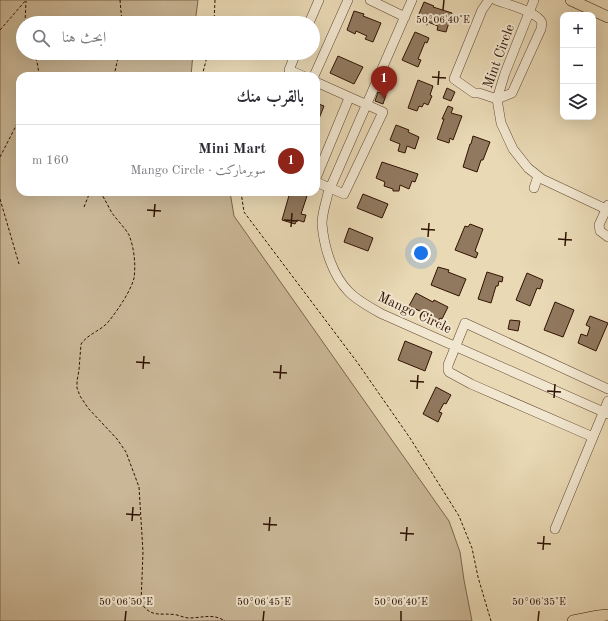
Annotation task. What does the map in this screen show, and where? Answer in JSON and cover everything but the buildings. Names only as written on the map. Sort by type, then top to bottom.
[{"type":"main road","points":[[571,0],[608,17]]},
{"type":"main road","points":[[573,621],[605,614]]},
{"type":"street","points":[[312,16],[319,0]]},
{"type":"street","points":[[316,72],[348,0]]},
{"type":"street","points":[[370,0],[405,17]]},
{"type":"street","name":"Mango Circle","points":[[412,0],[330,188],[323,213],[322,223],[331,263],[339,280],[350,293],[382,314],[606,413]]},
{"type":"street","points":[[489,0],[482,10],[454,79],[474,93],[479,92],[497,99],[512,93],[541,29],[542,23],[540,18],[529,12],[496,0]]},
{"type":"street","name":"Mint Circle","points":[[534,0],[505,73],[497,99],[501,123],[513,149],[528,168],[542,179],[607,208]]},
{"type":"street","points":[[293,60],[289,70],[294,72]]},
{"type":"street","points":[[320,84],[383,112],[344,194],[320,184]]},
{"type":"street","points":[[320,168],[349,98]]},
{"type":"street","points":[[534,188],[538,176]]},
{"type":"street","points":[[607,208],[600,225],[600,231],[608,237]]},
{"type":"street","points":[[593,437],[471,384],[449,372],[448,365],[465,323],[608,389]]},
{"type":"street","points":[[554,529],[593,437],[606,413],[608,401]]},
{"type":"path","points":[[25,16],[26,0]]},
{"type":"path","points":[[0,30],[26,0]]},
{"type":"path","points":[[120,0],[121,16]]},
{"type":"path","points":[[214,16],[215,0]]},
{"type":"path","points":[[36,60],[39,72]]},
{"type":"path","points":[[115,72],[117,60]]},
{"type":"path","points":[[203,72],[206,60]]},
{"type":"path","points":[[0,156],[16,126]]},
{"type":"path","points":[[84,207],[88,196]]},
{"type":"path","points":[[102,196],[119,224],[128,234],[131,241],[134,278],[123,300],[109,321],[101,329],[91,333],[81,344],[77,388],[80,396],[88,408],[117,439],[126,452],[139,488],[143,552],[141,603],[145,609],[153,614],[176,615],[188,618],[211,616],[218,617],[225,621]]},
{"type":"path","points":[[242,196],[244,212],[361,368],[410,438],[459,516],[472,548],[478,577],[491,621]]},
{"type":"path","points":[[0,199],[19,264]]},
{"type":"shaded area","points":[[0,0],[198,0],[196,16],[16,16],[16,60],[192,60],[191,72],[16,72],[16,196],[231,196],[234,216],[449,521],[460,552],[472,621],[0,621]]},
{"type":"place","name":"Mini Mart","points":[[384,99]]}]
